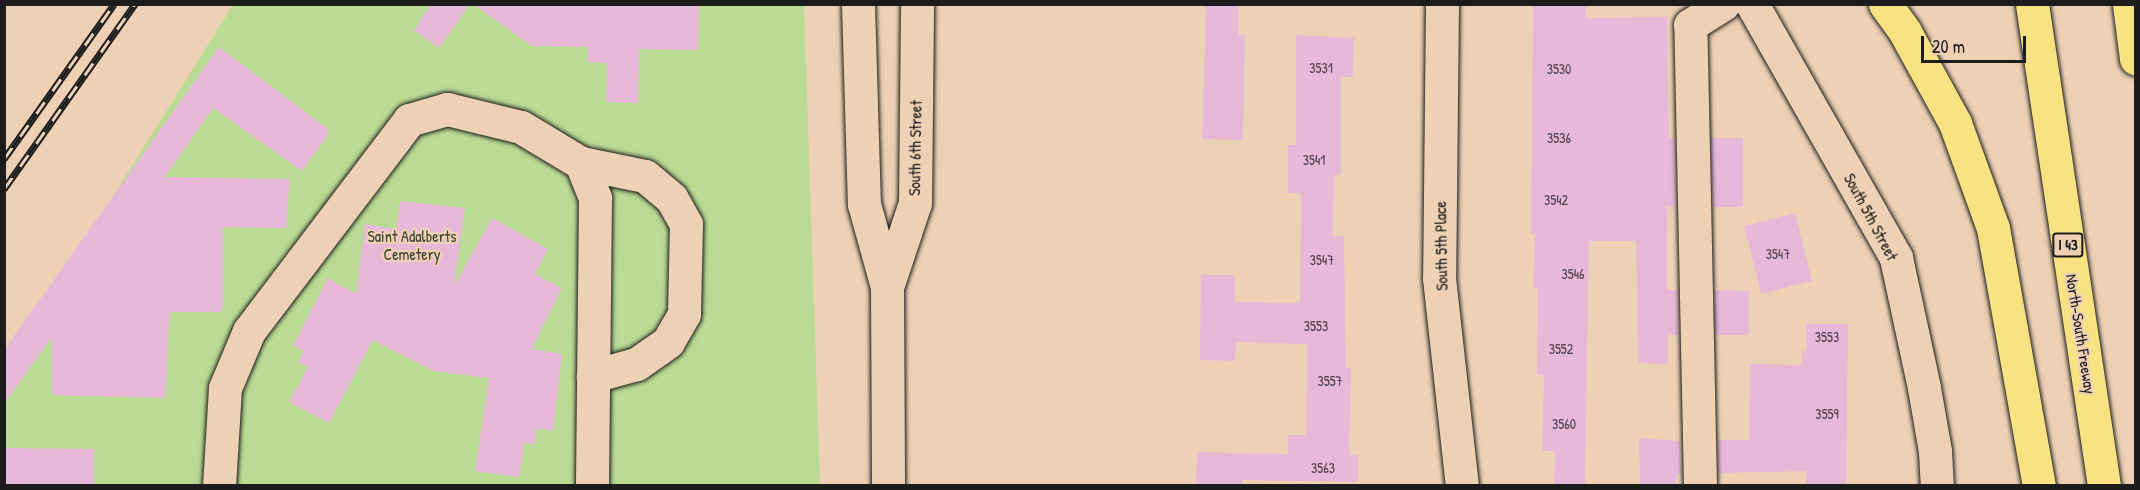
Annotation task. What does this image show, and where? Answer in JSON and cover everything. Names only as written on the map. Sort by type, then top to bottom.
[{"type":"highway","points":[[1885,4],[1905,32],[1955,123],[1993,228],[2039,486]]},
{"type":"highway","name":"North-South Freeway","points":[[2031,4],[2104,486]]},
{"type":"highway","points":[[2129,4],[2136,59]]},
{"type":"street","name":"South 6th Street","points":[[858,4],[864,204],[887,287],[888,486]]},
{"type":"street","name":"South 6th Street","points":[[887,287],[915,203],[917,4]]},
{"type":"street","name":"South 5th Place","points":[[1442,4],[1439,278],[1462,486]]},
{"type":"street","points":[[1700,486],[1690,25],[1723,4]]},
{"type":"street","name":"South 5th Street","points":[[1752,4],[1896,258],[1926,398],[1937,486]]},
{"type":"street","points":[[219,486],[225,388],[249,331],[409,120],[447,109],[511,124],[581,163],[645,176],[672,199],[686,224],[684,314],[668,342],[636,364],[593,376]]},
{"type":"street","points":[[581,163],[595,198],[592,486]]},
{"type":"green space","name":"Saint Adalberts Cemetery","points":[[233,5],[804,5],[820,485],[5,485],[4,370]]},
{"type":"building","points":[[431,4],[470,4],[439,48],[414,30]]},
{"type":"building","points":[[473,4],[699,4],[698,50],[639,49],[638,103],[606,102],[607,63],[587,62],[588,47],[532,46]]},
{"type":"building","points":[[1206,4],[1238,4],[1238,35],[1245,35],[1243,140],[1202,139]]},
{"type":"building","points":[[1533,4],[1586,4],[1586,18],[1667,17],[1669,138],[1674,138],[1675,207],[1667,207],[1667,290],[1677,290],[1678,335],[1668,335],[1668,364],[1638,363],[1636,241],[1589,241],[1585,486],[1554,486],[1555,451],[1542,451],[1544,375],[1537,375],[1538,288],[1533,288],[1535,234],[1531,234]]},
{"type":"building","points":[[1296,35],[1354,38],[1353,77],[1341,77],[1341,175],[1334,175],[1333,236],[1344,236],[1346,368],[1351,368],[1349,455],[1358,455],[1358,482],[1242,480],[1242,486],[1196,486],[1197,452],[1288,454],[1288,435],[1306,435],[1307,344],[1236,342],[1235,361],[1200,360],[1201,275],[1235,275],[1235,302],[1300,303],[1301,193],[1288,193],[1288,145],[1296,145]]},
{"type":"building","points":[[219,47],[328,129],[328,135],[302,171],[213,108],[165,177],[290,179],[286,228],[223,227],[223,307],[220,312],[170,312],[165,398],[52,395],[52,337],[4,404],[4,350]]},
{"type":"building","points":[[1711,138],[1743,138],[1743,207],[1713,207]]},
{"type":"building","points":[[400,201],[465,208],[454,286],[492,218],[548,249],[535,274],[562,288],[532,349],[562,354],[553,431],[537,428],[535,444],[524,443],[520,477],[475,471],[489,378],[434,371],[373,340],[329,423],[289,402],[308,367],[298,362],[304,351],[293,346],[328,278],[356,294],[365,224],[396,229]]},
{"type":"building","points":[[1795,213],[1812,281],[1761,294],[1744,226]]},
{"type":"building","points":[[1715,290],[1749,291],[1749,335],[1715,335]]},
{"type":"building","points":[[1806,324],[1848,324],[1846,486],[1806,486],[1806,471],[1718,473],[1718,440],[1749,440],[1750,364],[1802,365],[1802,351],[1806,351]]},
{"type":"building","points":[[1639,438],[1680,441],[1681,474],[1676,475],[1676,486],[1640,486]]},
{"type":"building","points":[[4,448],[94,449],[94,486],[4,486]]},
{"type":"railway","points":[[4,159],[114,4]]},
{"type":"railway","points":[[4,189],[135,4]]}]
